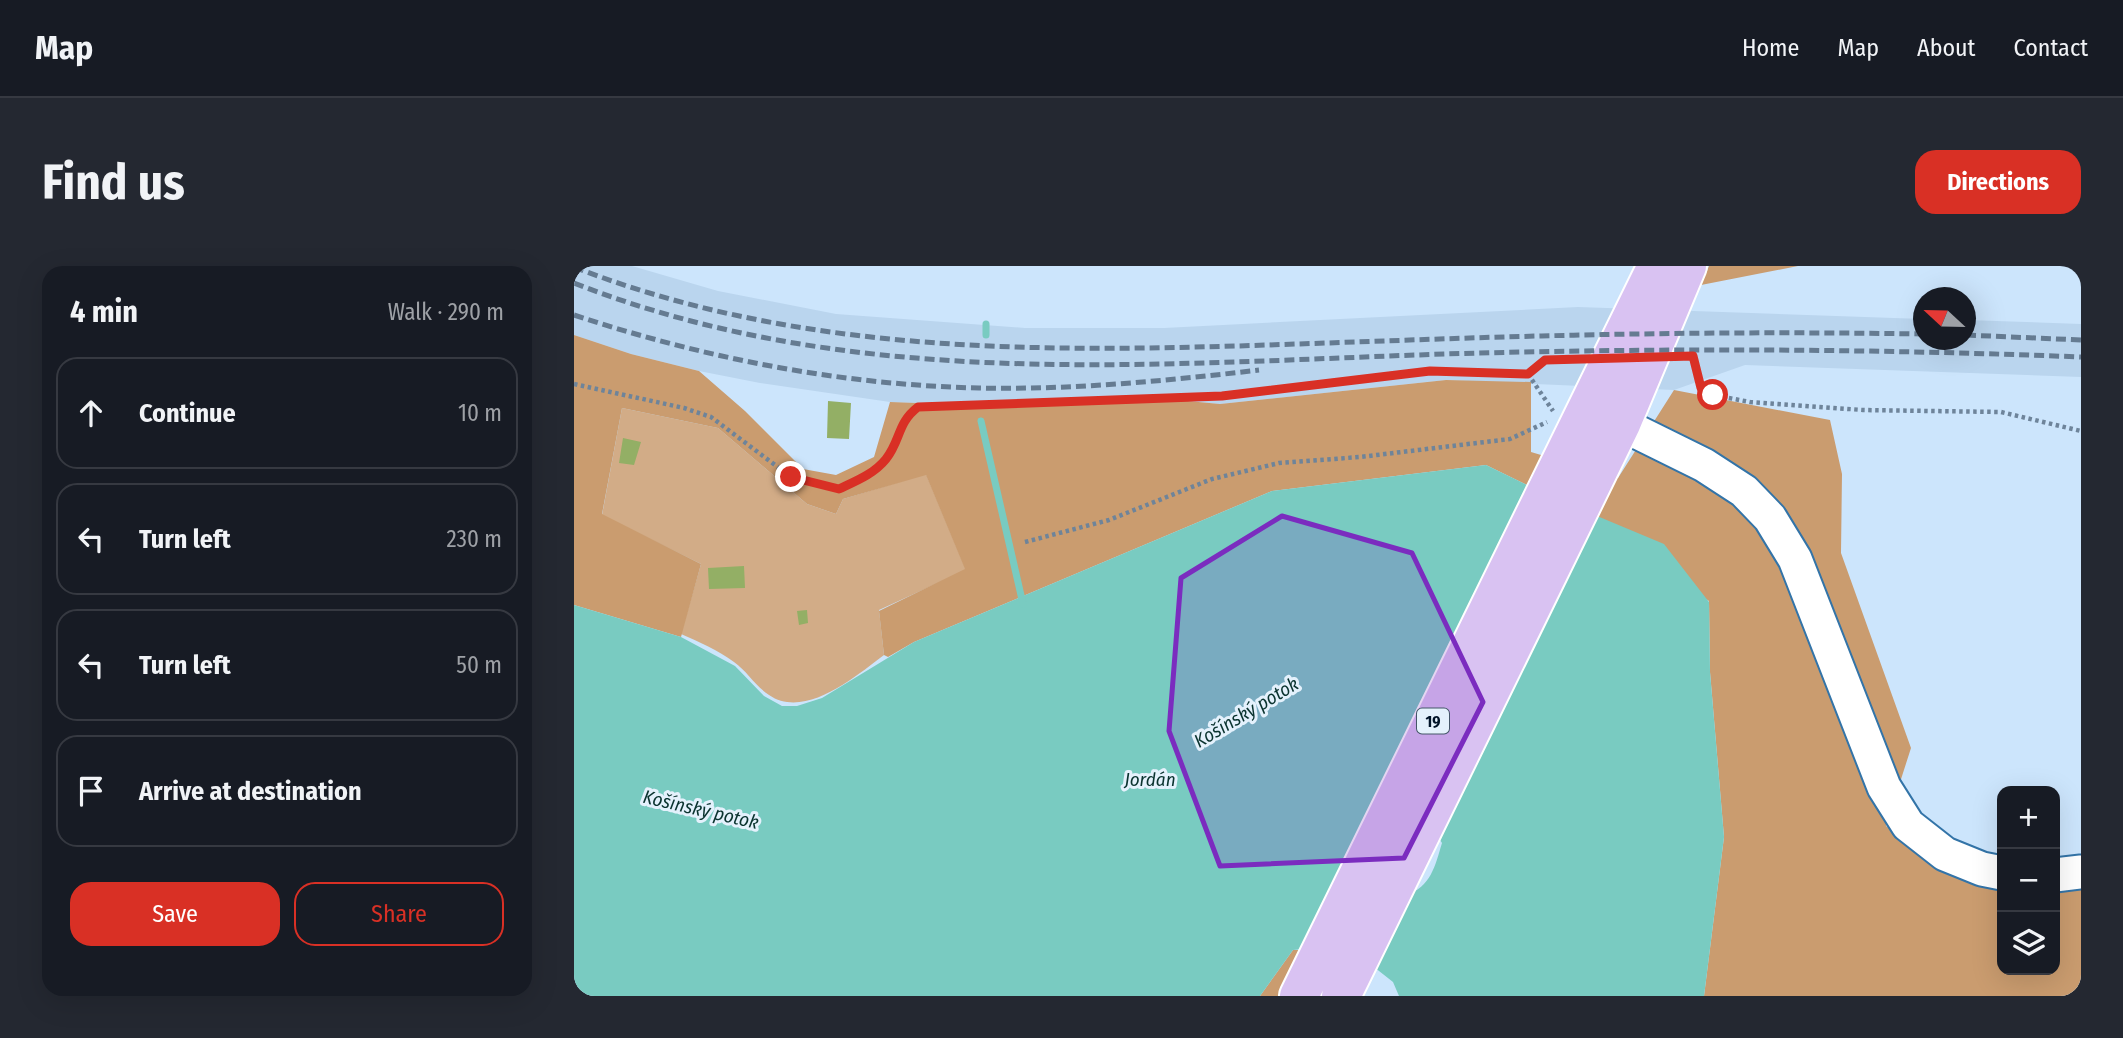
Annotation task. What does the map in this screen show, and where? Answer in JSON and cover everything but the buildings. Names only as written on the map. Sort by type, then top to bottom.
[{"type":"main road","name":"19","points":[[1299,996],[1562,431],[1657,266]]},
{"type":"main road","name":"19","points":[[1341,996],[1621,424],[1686,266]]},
{"type":"lane","points":[[1621,424],[1704,465],[1744,491],[1770,518],[1794,559],[1884,787],[1908,825],[1945,854],[1997,872]]},
{"type":"lane","points":[[2060,874],[2081,872]]},
{"type":"path","points":[[574,384],[684,408],[711,417],[791,477],[839,489],[872,473],[888,457],[905,417],[918,407],[1222,396],[1430,371],[1528,374],[1545,360],[1693,356],[1701,388],[1713,395],[1751,402],[1863,410],[2001,412],[2081,430]]},
{"type":"path","points":[[1528,374],[1546,403]]},
{"type":"path","points":[[1025,542],[1109,520],[1212,479],[1266,466],[1562,431]]},
{"type":"highlighted area","points":[[1282,516],[1412,553],[1483,702],[1404,858],[1220,866],[1169,731],[1181,578]]},
{"type":"shaded area","points":[[574,266],[632,266],[718,291],[836,314],[1025,328],[1164,328],[1578,307],[1913,319],[1913,350],[1976,350],[1976,320],[2081,324],[2081,377],[1745,365],[1674,390],[1446,380],[1220,404],[1166,399],[1028,407],[890,402],[760,383],[631,354],[574,335]]},
{"type":"shaded area","points":[[1709,266],[1798,266],[1701,285]]},
{"type":"shaded area","points":[[574,335],[631,354],[699,371],[745,411],[803,469],[836,475],[874,457],[890,402],[1028,407],[1166,399],[1220,404],[1446,380],[1531,382],[1531,452],[1618,478],[1674,390],[1830,420],[1842,474],[1841,553],[1911,748],[1886,826],[1942,868],[1997,883],[1997,975],[2060,975],[2060,888],[2081,882],[2081,996],[1704,996],[1724,837],[1710,672],[1709,601],[1554,498],[1486,465],[1272,491],[914,642],[888,657],[884,655],[879,611],[965,569],[926,475],[843,499],[836,514],[807,504],[718,428],[622,408],[602,514],[701,564],[681,637],[574,605]]},
{"type":"shaded area","points":[[622,408],[718,428],[807,504],[836,514],[843,499],[926,474],[966,570],[879,610],[884,655],[845,683],[814,699],[798,702],[783,701],[769,695],[728,658],[681,634],[701,564],[602,515]]},
{"type":"shaded area","points":[[1293,950],[1301,950],[1279,996],[1260,996]]},
{"type":"water","name":"Jordán","points":[[1486,465],[1554,498],[1664,544],[1709,602],[1710,672],[1724,837],[1704,996],[1399,996],[1393,982],[1346,945],[1293,950],[1260,996],[574,996],[574,605],[681,637],[735,666],[764,696],[782,706],[797,706],[822,698],[914,642],[1272,491]],"holes":[[[1430,824],[1442,843],[1427,881],[1406,895]]]},
{"type":"waterway","points":[[986,324],[986,335]]},
{"type":"waterway","points":[[981,421],[1023,604]]},
{"type":"railway","points":[[574,267],[672,300],[772,322],[872,337],[974,345],[1179,347],[1586,335],[1913,334]]},
{"type":"railway","points":[[574,283],[684,319],[795,343],[908,357],[1021,364],[1136,364],[1630,350],[1855,351],[2081,357]]},
{"type":"railway","points":[[574,315],[723,356],[824,375],[927,386],[1084,386],[1259,370]]},
{"type":"railway","points":[[1976,335],[2081,340]]},
{"type":"route","points":[[791,477],[839,489],[872,473],[888,457],[905,417],[918,407],[1222,396],[1430,371],[1528,374],[1545,360],[1693,356],[1699,371],[1701,388],[1713,395]]},
{"type":"water label","name":"Košínský potok","points":[[1246,712]]},
{"type":"water label","name":"Košínský potok","points":[[701,809]]}]
